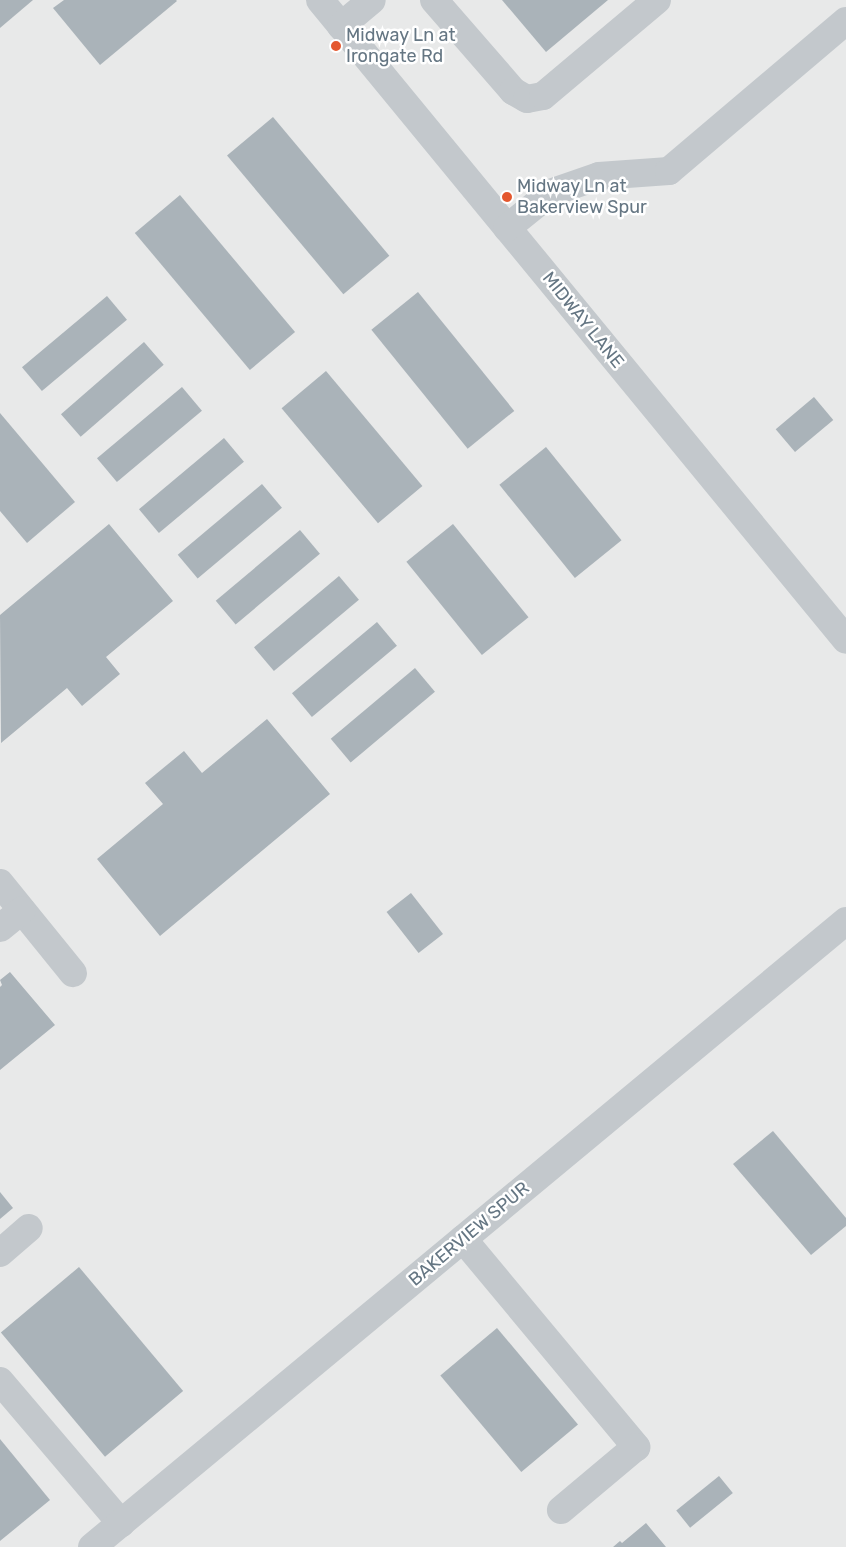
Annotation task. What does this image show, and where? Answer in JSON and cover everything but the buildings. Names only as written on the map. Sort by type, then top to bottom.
[{"type":"street","name":"MIDWAY LANE","points":[[320,0],[507,228],[842,628]]},
{"type":"street","points":[[341,26],[372,0]]},
{"type":"street","points":[[434,0],[513,91],[526,99],[543,96],[656,0]]},
{"type":"street","points":[[507,228],[550,193],[599,176],[669,171],[846,21]]},
{"type":"street","points":[[0,883],[73,972]]},
{"type":"street","points":[[0,928],[22,910]]},
{"type":"street","name":"BAKERVIEW SPUR","points":[[92,1547],[846,921]]},
{"type":"street","points":[[0,1253],[28,1228]]},
{"type":"street","points":[[463,1239],[636,1447],[561,1510]]},
{"type":"street","points":[[0,1381],[121,1523]]},
{"type":"shaded area","points":[[0,0],[846,0],[846,1547],[0,1547]]},
{"type":"place","name":"Midway Ln at Irongate Rd","points":[[336,46]]},
{"type":"place","name":"Midway Ln at Bakerview Spur","points":[[507,197]]}]
